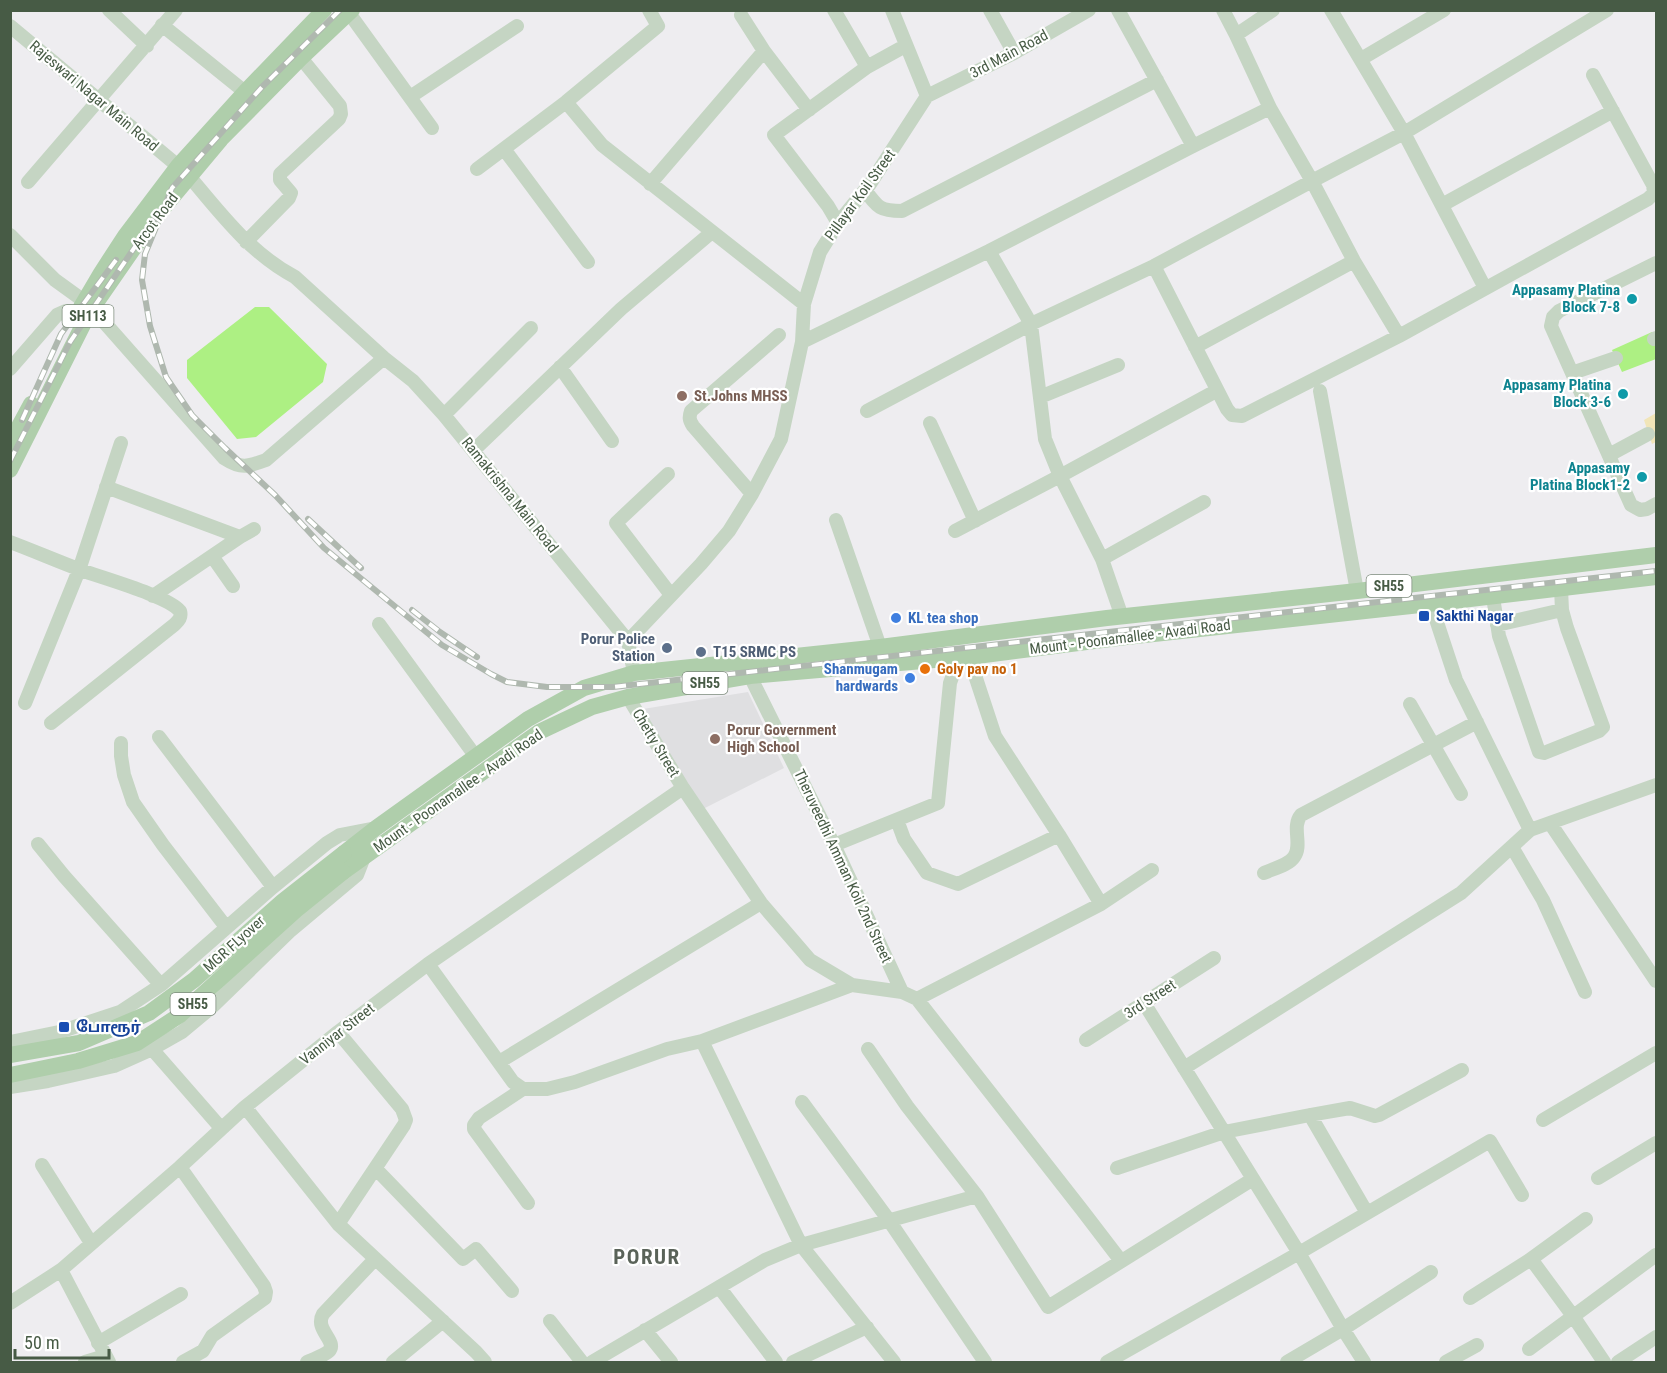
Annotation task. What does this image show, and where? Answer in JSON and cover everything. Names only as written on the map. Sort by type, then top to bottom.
[{"type":"main road","name":"Arcot Road","points":[[10,470],[84,309],[154,219],[183,171],[245,92],[324,10]]},
{"type":"main road","name":"Arcot Road","points":[[183,171],[221,139],[301,58],[351,12]]},
{"type":"main road","name":"Arcot Road","points":[[10,443],[60,360]]},
{"type":"main road","name":"Mount - Poonamallee - Avadi Road","points":[[364,857],[539,732],[592,707],[628,697],[830,661],[880,647],[1114,617],[1656,555]]},
{"type":"main road","name":"Mount - Poonamallee - Avadi Road","points":[[376,828],[528,719],[584,688],[634,673],[830,661],[964,657],[1656,577]]},
{"type":"main road","points":[[1226,605],[1227,626]]},
{"type":"main road","points":[[1108,639],[1114,617]]},
{"type":"main road","name":"MGR FLyover","points":[[12,1046],[79,1043],[149,1013],[194,981],[284,901],[376,828]]},
{"type":"main road","name":"MGR FLyover","points":[[14,1082],[137,1043],[180,1015],[296,910],[364,857]]},
{"type":"street","points":[[109,10],[147,46]]},
{"type":"street","points":[[28,182],[176,10]]},
{"type":"street","points":[[477,169],[566,102],[658,26],[649,10]]},
{"type":"street","points":[[834,10],[867,67]]},
{"type":"street","points":[[892,10],[927,96]]},
{"type":"street","points":[[990,10],[1014,53]]},
{"type":"street","name":"3rd Main Road","points":[[927,96],[1014,53],[1089,10]]},
{"type":"street","points":[[1118,10],[1193,146]]},
{"type":"street","points":[[1222,10],[1236,34],[1270,108],[1354,261],[1399,336]]},
{"type":"street","points":[[1236,34],[1273,10]]},
{"type":"street","points":[[1331,10],[1404,133],[1485,288]]},
{"type":"street","points":[[1361,59],[1444,10]]},
{"type":"street","points":[[867,411],[1032,324],[1154,266],[1404,133],[1607,10]]},
{"type":"street","points":[[351,12],[432,128]]},
{"type":"street","points":[[741,15],[764,51],[809,110]]},
{"type":"street","points":[[162,25],[245,92]]},
{"type":"street","name":"Rajeswari Nagar Main Road","points":[[10,26],[183,171],[246,242]]},
{"type":"street","points":[[410,97],[517,26]]},
{"type":"street","points":[[838,223],[828,206],[774,135],[867,67],[906,46]]},
{"type":"street","points":[[650,184],[764,51]]},
{"type":"street","points":[[246,242],[290,198],[291,193],[280,180],[280,174],[341,114],[340,106],[301,58]]},
{"type":"street","points":[[1154,266],[1216,391],[1232,416],[1242,416],[1399,336],[1648,199],[1654,193],[1653,185],[1593,75]]},
{"type":"street","points":[[865,190],[876,204],[887,211],[902,211],[1157,80]]},
{"type":"street","name":"Pillayar Koil Street","points":[[628,641],[729,531],[752,494],[781,439],[802,342],[804,304],[820,252],[838,223],[865,190],[927,96]]},
{"type":"street","points":[[566,102],[602,145],[804,304]]},
{"type":"street","points":[[802,342],[990,251],[1270,108]]},
{"type":"street","points":[[1442,205],[1613,111]]},
{"type":"street","points":[[504,149],[588,262]]},
{"type":"street","points":[[474,450],[621,309],[712,232]]},
{"type":"street","points":[[10,235],[84,309],[104,322],[224,458],[236,465],[244,466],[266,460],[384,358]]},
{"type":"street","name":"Ramakrishna Main Road","points":[[246,242],[295,277],[384,358],[413,381],[474,450],[628,641]]},
{"type":"street","points":[[990,251],[1032,324],[1045,439],[1060,476],[1102,559],[1114,617]]},
{"type":"street","points":[[1195,347],[1354,261]]},
{"type":"street","points":[[1656,263],[1559,311],[1553,317],[1551,326],[1631,505],[1640,510],[1656,504]]},
{"type":"street","points":[[11,368],[57,315],[66,311],[84,309]]},
{"type":"street","points":[[444,415],[531,328]]},
{"type":"street","points":[[752,494],[693,426],[689,416],[691,411],[779,335]]},
{"type":"street","points":[[1572,373],[1616,358]]},
{"type":"street","points":[[1040,397],[1118,365]]},
{"type":"street","points":[[560,367],[612,441]]},
{"type":"street","points":[[955,531],[1216,391]]},
{"type":"street","points":[[1320,392],[1357,591]]},
{"type":"street","points":[[930,423],[975,521]]},
{"type":"street","points":[[1609,455],[1648,434]]},
{"type":"street","points":[[25,703],[79,570],[121,443]]},
{"type":"street","points":[[668,474],[616,523],[671,595]]},
{"type":"street","points":[[106,487],[240,537]]},
{"type":"street","points":[[1102,559],[1204,502]]},
{"type":"street","points":[[836,520],[880,647]]},
{"type":"street","points":[[153,596],[254,529]]},
{"type":"street","points":[[10,542],[79,570],[170,602],[178,608],[181,615],[180,619],[51,723]]},
{"type":"street","points":[[212,556],[233,586]]},
{"type":"street","points":[[1493,597],[1499,636],[1539,752],[1544,753],[1599,731],[1603,727],[1562,610],[1561,589]]},
{"type":"street","points":[[1431,604],[1456,680],[1530,830]]},
{"type":"street","points":[[1497,624],[1562,610]]},
{"type":"street","points":[[379,624],[476,757]]},
{"type":"street","points":[[628,641],[634,673]]},
{"type":"street","points":[[834,845],[938,803],[950,683],[964,657]]},
{"type":"street","points":[[964,657],[995,736],[1101,904]]},
{"type":"street","name":"Theruveedhi Amman Koil 2nd Street","points":[[750,676],[834,845],[902,992]]},
{"type":"street","name":"Chetty Street","points":[[628,697],[683,788],[761,903],[810,960],[852,985]]},
{"type":"street","points":[[1410,704],[1461,794]]},
{"type":"street","points":[[1264,873],[1290,861],[1295,856],[1297,850],[1296,825],[1301,815],[1477,722]]},
{"type":"street","points":[[159,737],[273,887]]},
{"type":"street","points":[[121,743],[124,775],[133,801],[226,927]]},
{"type":"street","points":[[1184,1068],[1461,892],[1530,830],[1656,785]]},
{"type":"street","name":"Vanniyar Street","points":[[10,1303],[61,1270],[180,1167],[245,1107],[338,1032],[428,964],[683,788]]},
{"type":"street","points":[[897,820],[904,839],[927,873],[958,884],[1059,836]]},
{"type":"street","points":[[1550,823],[1656,981]]},
{"type":"street","points":[[364,857],[357,875],[289,932],[213,1006],[182,1032],[114,1066],[48,1081],[14,1082],[12,1046],[120,1012],[161,985],[226,927],[327,843],[340,835],[376,828]]},
{"type":"street","points":[[38,844],[161,985]]},
{"type":"street","points":[[1512,847],[1543,900],[1585,992]]},
{"type":"street","points":[[917,999],[1101,904],[1152,870]]},
{"type":"street","points":[[499,1062],[761,903]]},
{"type":"street","name":"3rd Street","points":[[1086,1040],[1214,958]]},
{"type":"street","points":[[428,964],[513,1082],[524,1089],[547,1089],[575,1082],[667,1049],[702,1041],[852,985],[902,992],[917,999],[1121,1262]]},
{"type":"street","points":[[1144,1003],[1364,1362]]},
{"type":"street","points":[[338,1032],[405,1114],[405,1125],[338,1224]]},
{"type":"street","points":[[702,1041],[801,1245],[894,1362]]},
{"type":"street","points":[[152,1049],[221,1128]]},
{"type":"street","points":[[868,1049],[907,1106],[977,1196],[1048,1307],[1253,1179]]},
{"type":"street","points":[[1544,1120],[1656,1053]]},
{"type":"street","points":[[1117,1168],[1224,1132],[1350,1108],[1375,1116],[1379,1115],[1462,1070]]},
{"type":"street","points":[[524,1089],[479,1118],[474,1125],[474,1130],[528,1203]]},
{"type":"street","points":[[802,1102],[888,1219],[985,1362]]},
{"type":"street","points":[[245,1107],[338,1224],[443,1321],[478,1360]]},
{"type":"street","points":[[1310,1115],[1367,1213]]},
{"type":"street","points":[[1107,1362],[1490,1141],[1522,1195]]},
{"type":"street","points":[[1598,1178],[1656,1143]]},
{"type":"street","points":[[42,1165],[91,1243]]},
{"type":"street","points":[[180,1167],[266,1292],[265,1298],[256,1306],[212,1336],[203,1351],[183,1362]]},
{"type":"street","points":[[376,1169],[464,1259],[476,1249],[512,1291]]},
{"type":"street","points":[[592,1362],[765,1260],[801,1245],[977,1196]]},
{"type":"street","points":[[1470,1298],[1531,1259],[1586,1219]]},
{"type":"street","points":[[1529,1349],[1656,1255]]},
{"type":"street","points":[[307,1362],[332,1348],[320,1322],[323,1314],[375,1259]]},
{"type":"street","points":[[1531,1259],[1604,1362]]},
{"type":"street","points":[[61,1270],[107,1359],[86,1362]]},
{"type":"street","points":[[1287,1362],[1431,1272]]},
{"type":"street","points":[[719,1287],[776,1362]]},
{"type":"street","points":[[98,1343],[181,1294]]},
{"type":"street","points":[[393,1362],[443,1321]]},
{"type":"street","points":[[550,1321],[582,1362]]},
{"type":"street","points":[[793,1362],[867,1327]]},
{"type":"street","points":[[645,1330],[671,1362]]},
{"type":"street","points":[[1618,1362],[1656,1337]]},
{"type":"street","points":[[1446,1362],[1477,1344]]},
{"type":"shaded area","points":[[255,307],[269,307],[327,364],[323,382],[256,437],[237,439],[187,378],[187,360]]},
{"type":"shaded area","points":[[1652,332],[1656,345],[1656,359],[1622,372],[1612,350]]},
{"type":"shaded area","points":[[1656,413],[1656,442],[1652,444],[1644,420]]},
{"type":"shaded area","name":"Porur Government High School","points":[[748,692],[784,768],[703,809],[643,709]]},
{"type":"railway","points":[[340,10],[262,87],[172,188],[145,254],[142,280],[150,326],[166,377],[192,415],[275,495],[324,548],[442,645],[507,682],[547,687],[613,687],[1656,571]]},
{"type":"railway","points":[[10,461],[70,342],[154,219]]},
{"type":"railway","points":[[22,420],[61,334],[116,260]]},
{"type":"railway","points":[[308,519],[361,568]]},
{"type":"railway","points":[[412,610],[477,657]]},
{"type":"place","name":"Appasamy Platina Block 7-8","points":[[1632,299]]},
{"type":"place","name":"Appasamy Platina Block 3-6","points":[[1623,394]]},
{"type":"place","name":"St.Johns MHSS","points":[[682,396]]},
{"type":"place","name":"Appasamy Platina Block1-2","points":[[1642,477]]},
{"type":"place","name":"Sakthi Nagar","points":[[1424,616]]},
{"type":"place","name":"KL tea shop","points":[[896,618]]},
{"type":"place","name":"Porur Police Station","points":[[667,648]]},
{"type":"place","name":"T15 SRMC PS","points":[[701,652]]},
{"type":"place","name":"Goly pav no 1","points":[[925,669]]},
{"type":"place","name":"Shanmugam hardwards","points":[[910,678]]},
{"type":"place","name":"Porur Government High School","points":[[715,739]]},
{"type":"place","name":"போரூர்","points":[[64,1027]]},
{"type":"district","name":"PORUR","points":[[647,1257]]}]
